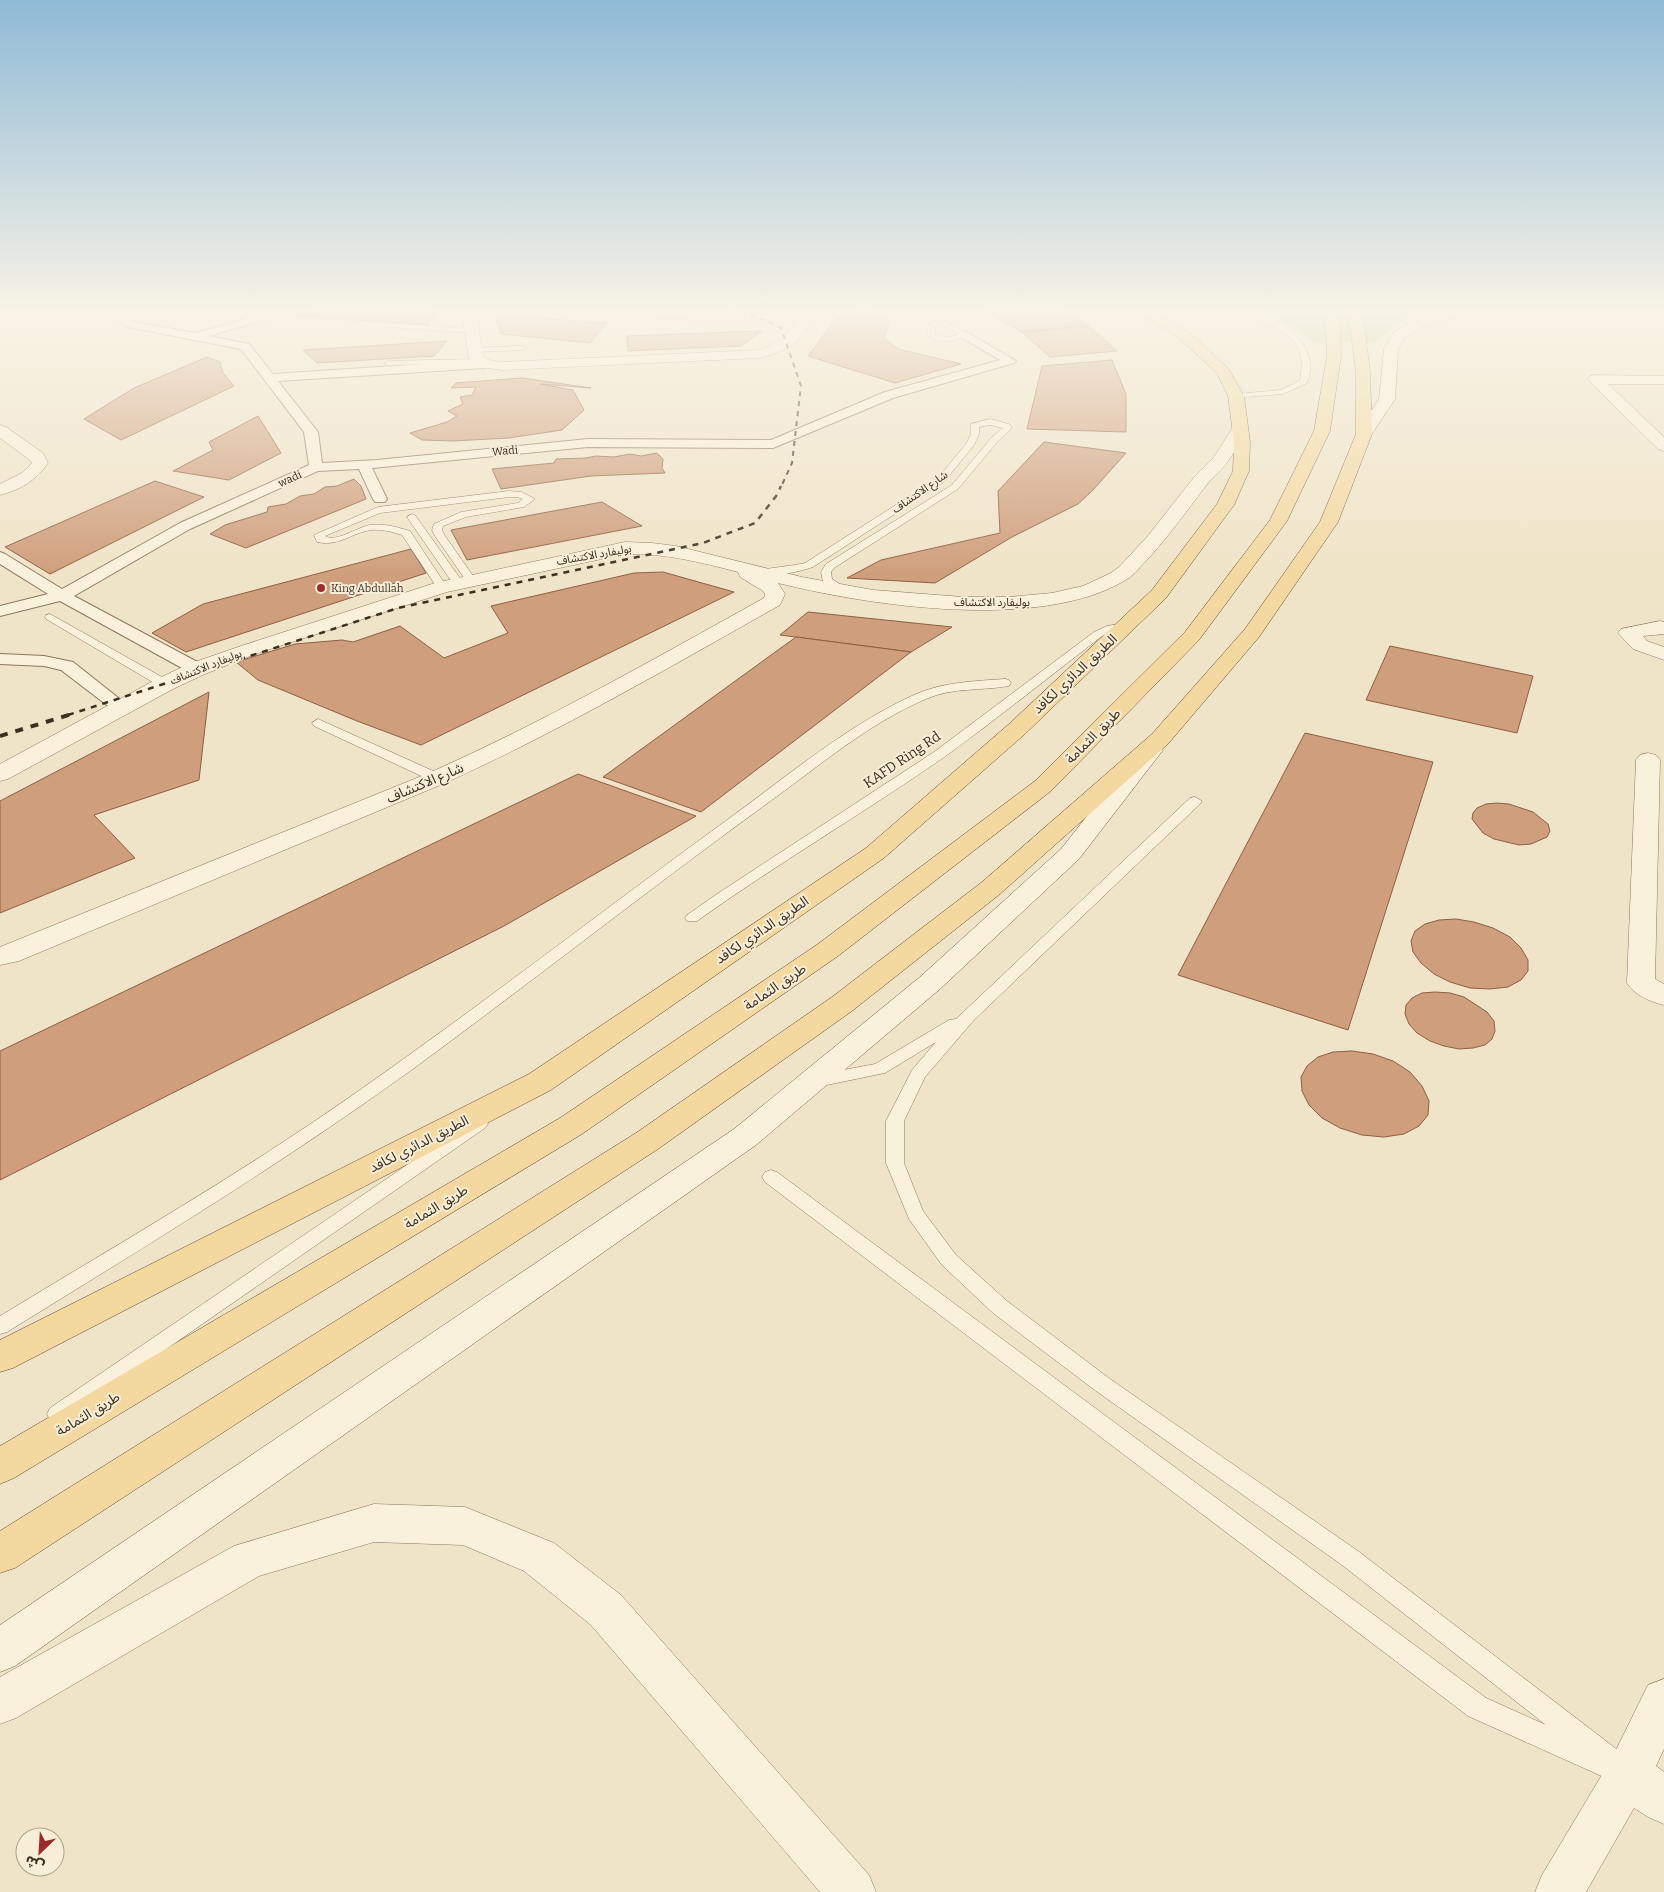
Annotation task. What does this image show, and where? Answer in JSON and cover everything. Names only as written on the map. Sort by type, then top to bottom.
[{"type":"main road","name":"الطريق الدائري لكافد","points":[[0,1357],[540,1082],[875,853],[1017,729],[1159,594],[1225,505],[1240,470],[1242,442],[1236,398]]},
{"type":"main road","name":"طريق الثمامة","points":[[0,1466],[572,1126],[828,950],[1043,786],[1192,636],[1278,521],[1322,430],[1327,398]]},
{"type":"main road","points":[[0,1554],[647,1141],[842,1004],[975,900],[1160,739],[1252,633],[1329,522],[1364,434],[1363,398]]},
{"type":"street","name":"wadi","points":[[0,611],[62,596],[185,526],[316,467],[311,432],[284,398]]},
{"type":"street","name":"Wadi","points":[[316,467],[588,444],[774,444],[884,398]]},
{"type":"street","points":[[1364,434],[1387,398]]},
{"type":"street","points":[[1615,398],[1664,446]]},
{"type":"street","name":"بوليفارد الاكتشاف","points":[[0,774],[196,669],[393,602],[457,584],[598,553],[639,547],[670,549],[845,592],[932,601],[1015,604],[1048,600],[1103,585],[1118,577],[1161,534],[1201,480],[1219,462],[1240,429]]},
{"type":"street","points":[[0,430],[37,456],[40,463],[27,477],[0,490]]},
{"type":"street","points":[[363,464],[380,499]]},
{"type":"street","points":[[0,557],[62,596],[196,669]]},
{"type":"street","name":"شارع الاكتشاف","points":[[0,956],[9,955],[82,926],[495,752],[648,672],[773,601],[776,594],[771,587],[756,577],[727,564]]},
{"type":"street","points":[[1663,626],[1628,633],[1640,645],[1664,654]]},
{"type":"street","points":[[0,659],[51,662],[67,666],[122,708]]},
{"type":"street","points":[[0,1651],[745,1137],[930,983],[1070,854],[1160,739]]},
{"type":"street","points":[[1648,760],[1641,983],[1664,996]]},
{"type":"street","points":[[0,1702],[249,1560],[374,1522],[465,1526],[539,1557],[606,1610],[852,1892]]},
{"type":"street","points":[[1559,1892],[1628,1774],[1664,1702]]},
{"type":"street","points":[[1628,1774],[1664,1801]]},
{"type":"lane","name":"شارع الاكتشاف","points":[[762,572],[792,570],[809,564],[941,480],[970,445],[975,434],[974,426],[990,422],[1006,426],[1008,428],[1006,432],[994,439],[965,478],[955,487],[830,566],[826,572],[827,580],[845,592]]},
{"type":"lane","points":[[365,528],[335,541],[326,541],[318,537],[378,510],[509,494],[519,494],[530,499],[521,505],[464,514],[440,524],[437,530],[457,584]]},
{"type":"lane","points":[[464,514],[476,504],[474,501],[465,499]]},
{"type":"lane","points":[[412,517],[457,584]]},
{"type":"lane","points":[[357,519],[354,522],[355,525],[365,528],[381,528],[406,533],[457,584]]},
{"type":"lane","points":[[50,617],[165,684]]},
{"type":"lane","name":"KAFD Ring Rd","points":[[692,918],[730,890],[937,756],[1098,634],[1111,628],[1126,626]]},
{"type":"lane","points":[[0,1326],[259,1167],[340,1113],[687,855],[887,715],[925,694],[943,689],[1005,683]]},
{"type":"lane","points":[[318,723],[437,778]]},
{"type":"lane","points":[[1194,801],[968,1016],[918,1074],[895,1120],[894,1163],[915,1214],[949,1260],[1000,1307],[1079,1367],[1350,1558],[1628,1774]]},
{"type":"lane","points":[[811,1082],[879,1070],[968,1016]]},
{"type":"lane","points":[[0,1454],[540,1082]]},
{"type":"lane","points":[[770,1177],[1477,1707],[1628,1774]]},
{"type":"building","points":[[117,398],[208,398],[121,440],[84,419]]},
{"type":"building","points":[[461,398],[578,398],[584,410],[562,430],[509,438],[452,441],[422,440],[410,433],[447,422],[457,416],[448,411],[463,404]]},
{"type":"building","points":[[1034,398],[1126,398],[1126,432],[1027,429]]},
{"type":"building","points":[[258,416],[281,453],[229,480],[173,471],[213,450],[209,442]]},
{"type":"building","points":[[1044,442],[1126,453],[1078,504],[1012,537],[935,583],[847,578],[881,560],[1000,533],[998,491]]},
{"type":"building","points":[[657,453],[663,459],[662,468],[665,473],[591,476],[501,489],[492,469],[554,463],[556,459],[596,456],[614,457],[630,454],[641,456]]},
{"type":"building","points":[[354,479],[361,486],[366,499],[246,548],[210,534],[225,525],[267,512],[268,507],[286,504],[300,496],[314,494],[325,487],[337,486]]},
{"type":"building","points":[[155,481],[204,497],[50,574],[5,547]]},
{"type":"building","points":[[602,502],[642,526],[467,560],[451,530]]},
{"type":"building","name":"King Abdullah","points":[[411,549],[426,573],[186,652],[152,633],[203,604]]},
{"type":"building","points":[[663,572],[734,592],[421,745],[258,680],[236,662],[295,644],[342,640],[353,642],[400,626],[444,658],[508,633],[491,606],[634,573]]},
{"type":"building","points":[[808,612],[952,627],[911,652],[780,635]]},
{"type":"building","points":[[796,637],[911,652],[701,812],[603,777]]},
{"type":"building","points":[[1390,646],[1533,676],[1517,733],[1366,700]]},
{"type":"building","points":[[209,692],[199,780],[94,815],[135,858],[0,913],[0,801]]},
{"type":"building","points":[[1305,733],[1433,762],[1348,1030],[1178,975]]},
{"type":"building","points":[[578,774],[696,816],[504,926],[0,1180],[0,1051]]},
{"type":"building","points":[[1486,804],[1509,804],[1533,812],[1548,824],[1550,831],[1547,837],[1531,844],[1519,845],[1494,839],[1483,833],[1472,819],[1473,813],[1477,808]]},
{"type":"building","points":[[1456,919],[1493,928],[1510,937],[1521,948],[1528,960],[1528,971],[1521,980],[1508,987],[1490,989],[1470,988],[1450,982],[1434,974],[1421,963],[1413,952],[1411,941],[1415,931],[1425,924],[1439,920]]},
{"type":"building","points":[[1422,993],[1450,993],[1464,997],[1487,1012],[1494,1021],[1495,1031],[1492,1039],[1485,1045],[1459,1049],[1430,1041],[1417,1033],[1409,1024],[1405,1014],[1406,1005],[1412,998]]},
{"type":"building","points":[[1352,1051],[1373,1054],[1393,1061],[1410,1072],[1422,1086],[1429,1101],[1428,1115],[1419,1126],[1404,1134],[1384,1137],[1362,1135],[1340,1128],[1322,1118],[1309,1105],[1302,1091],[1301,1077],[1307,1066],[1318,1057],[1333,1052]]},
{"type":"railway","points":[[781,487],[792,463],[800,398]]},
{"type":"railway","points":[[68,715],[398,608],[703,543],[755,523],[777,495],[781,486]]},
{"type":"railway","points":[[0,736],[72,714]]},
{"type":"place","name":"King Abdullah","points":[[321,588]]}]
